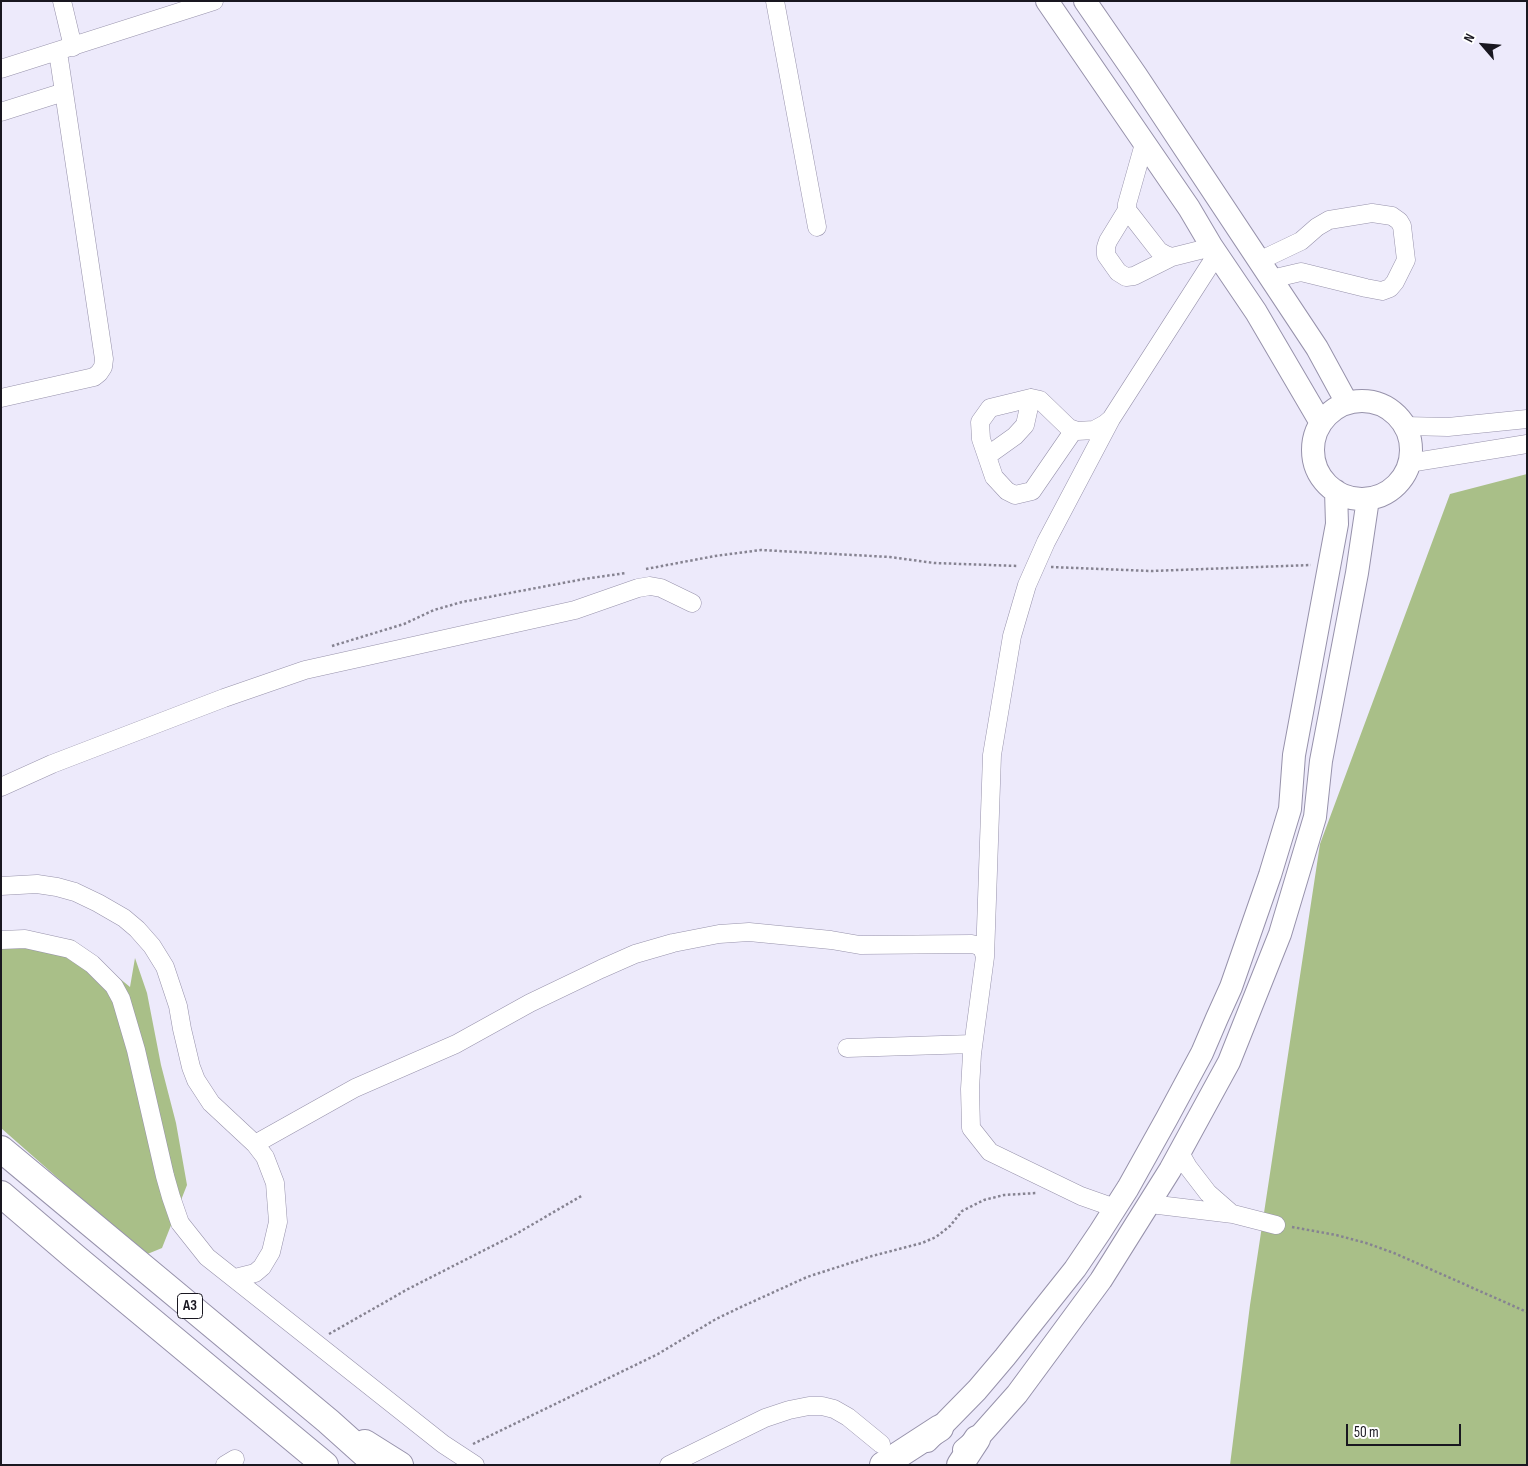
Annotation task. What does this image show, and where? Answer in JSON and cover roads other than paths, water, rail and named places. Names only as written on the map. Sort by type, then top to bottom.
[{"type":"highway","name":"A3","points":[[1,1149],[328,1421],[377,1465]]},
{"type":"highway","name":"A3","points":[[1,1194],[325,1465]]},
{"type":"highway","points":[[222,1380],[299,1465]]},
{"type":"highway","points":[[328,1421],[400,1465]]},
{"type":"highway","points":[[882,1454],[940,1428]]},
{"type":"highway","points":[[960,1465],[977,1439]]},
{"type":"main road","points":[[1047,1],[1189,208],[1256,312],[1320,423]]},
{"type":"main road","points":[[1085,1],[1317,348],[1347,403]]},
{"type":"main road","points":[[1364,400],[1380,404],[1395,413],[1405,426],[1411,448],[1409,463],[1402,478],[1391,490],[1376,497],[1368,499],[1351,498],[1336,491],[1323,480],[1315,465],[1314,439],[1320,423],[1332,411],[1347,403],[1364,400]]},
{"type":"main road","points":[[901,1465],[977,1390],[1034,1322],[1074,1269],[1115,1208],[1202,1053],[1231,987],[1270,875],[1290,809],[1294,755],[1337,524],[1336,491]]},
{"type":"main road","points":[[947,1465],[977,1439],[1017,1394],[1101,1280],[1180,1153],[1229,1062],[1264,977],[1295,886],[1315,817],[1321,761],[1368,499]]},
{"type":"street","points":[[1,398],[94,377],[103,367],[104,359],[64,92],[65,49],[62,1]]},
{"type":"street","points":[[1,69],[214,1]]},
{"type":"street","points":[[775,1],[817,227]]},
{"type":"street","points":[[1,112],[64,92]]},
{"type":"street","points":[[1144,144],[1126,204],[1127,210],[1159,252],[1172,257]]},
{"type":"street","points":[[1127,210],[1106,247],[1106,255],[1118,272],[1126,277],[1134,276],[1172,257],[1215,250]]},
{"type":"street","points":[[1372,213],[1392,216],[1402,226],[1406,260],[1390,288],[1382,290],[1366,288],[1300,272],[1265,270],[1317,227],[1329,220],[1372,213]]},
{"type":"street","points":[[1115,1208],[1081,1196],[990,1152],[971,1128],[970,1089],[973,1044],[985,956],[992,755],[1012,636],[1035,567],[1046,542],[1111,419],[1215,250]]},
{"type":"street","points":[[1074,430],[1032,491],[1015,495],[1007,491],[994,477],[981,439],[980,422],[990,408],[1031,398],[1040,400],[1047,405],[1062,421],[1074,430],[1083,432],[1094,430],[1111,419]]},
{"type":"street","points":[[987,456],[1015,436],[1025,425],[1031,398]]},
{"type":"street","points":[[1405,426],[1448,427],[1527,419]]},
{"type":"street","points":[[1409,463],[1527,444]]},
{"type":"street","points":[[1,787],[52,764],[215,701],[305,670],[575,610],[638,588],[650,586],[661,588],[692,603]]},
{"type":"street","points":[[1,886],[37,884],[75,892],[98,903],[124,918],[137,929],[152,946],[165,967],[178,1006],[191,1067],[203,1092],[211,1103],[255,1144],[265,1157],[275,1183],[278,1222],[271,1252],[262,1267],[255,1273],[234,1278]]},
{"type":"street","points":[[255,1144],[354,1088],[456,1044],[530,1003],[601,969],[636,954],[673,942],[719,934],[749,932],[832,940],[860,945],[972,944],[982,948],[985,956]]},
{"type":"street","points":[[1,940],[25,939],[70,949],[92,964],[114,986],[121,999],[134,1042],[165,1176],[180,1223],[207,1257],[456,1453],[475,1465]]},
{"type":"street","points":[[847,1048],[973,1044]]},
{"type":"street","points":[[1180,1153],[1188,1168],[1208,1193],[1232,1214]]},
{"type":"street","points":[[1150,1204],[1232,1214],[1276,1225]]},
{"type":"street","points":[[669,1465],[765,1418],[809,1406],[822,1406],[834,1409],[848,1417],[882,1454]]}]
